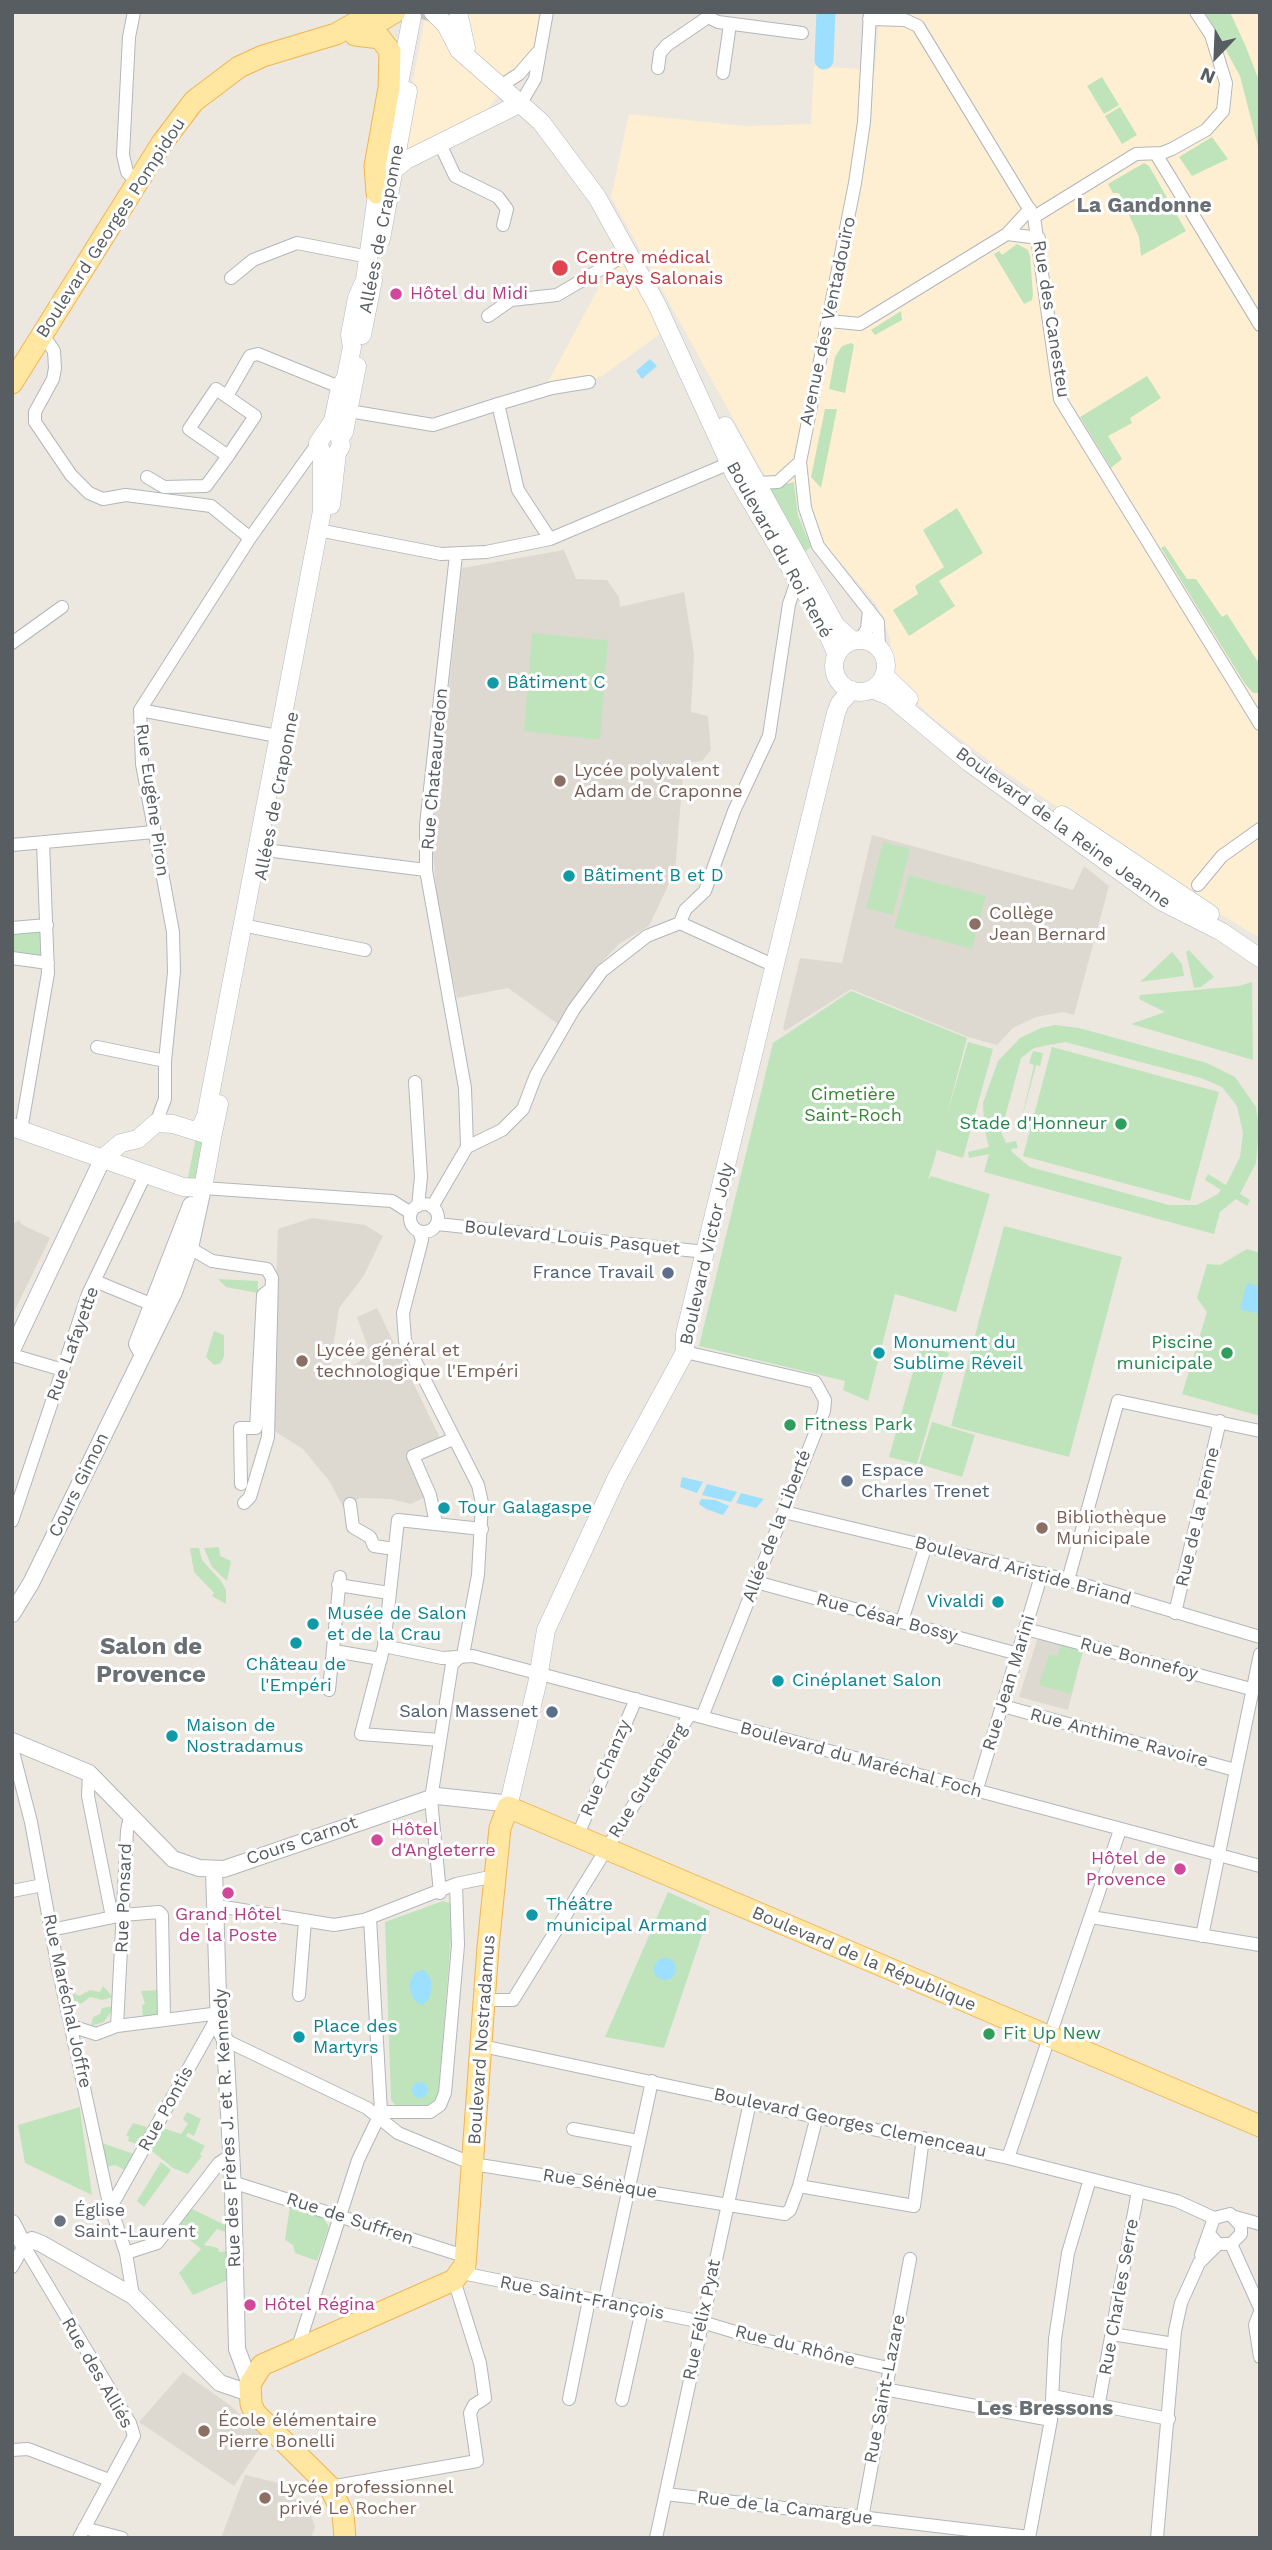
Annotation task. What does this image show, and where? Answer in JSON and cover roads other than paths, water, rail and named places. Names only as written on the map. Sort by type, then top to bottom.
[{"type":"main road","name":"Boulevard Georges Pompidou","points":[[346,34],[375,12]]},
{"type":"main road","points":[[458,12],[467,55]]},
{"type":"main road","name":"Boulevard Georges Pompidou","points":[[12,383],[18,362],[43,335],[177,122],[194,101],[219,81],[263,56],[415,15]]},
{"type":"main road","name":"Boulevard du Roi René","points":[[415,15],[446,25],[460,50],[541,122],[590,186],[630,252],[730,463],[821,619],[837,655]]},
{"type":"main road","name":"Allées de Craponne","points":[[195,1130],[201,1127],[206,1116],[262,850],[322,531],[329,444],[346,390],[395,169],[415,15]]},
{"type":"main road","name":"Allées de Craponne","points":[[329,444],[349,411],[346,377],[355,309],[369,257],[377,193],[415,15]]},
{"type":"main road","points":[[346,34],[380,38],[390,51],[389,88],[376,166],[377,193]]},
{"type":"main road","points":[[395,169],[406,160],[521,103]]},
{"type":"main road","points":[[377,193],[400,129]]},
{"type":"main road","name":"Boulevard du Roi René","points":[[669,330],[702,380],[836,626],[856,641]]},
{"type":"main road","points":[[856,641],[879,648],[885,660],[878,682],[846,686],[835,669],[837,655],[856,641]]},
{"type":"main road","name":"Boulevard de la Reine Jeanne","points":[[878,682],[976,756],[1260,947]]},
{"type":"main road","name":"Boulevard de la Reine Jeanne","points":[[878,682],[891,697],[970,763],[1142,887],[1222,932],[1260,958]]},
{"type":"main road","name":"Boulevard Victor Joly","points":[[508,1807],[546,1630],[557,1600],[616,1479],[685,1352],[685,1334],[813,810],[811,786],[827,711],[846,686]]},
{"type":"main road","name":"Allées de Craponne","points":[[212,1138],[252,927],[262,850]]},
{"type":"main road","points":[[17,1128],[183,1187],[203,1188],[212,1138],[195,1130],[156,1124],[138,1139],[121,1143],[103,1158]]},
{"type":"main road","points":[[138,1139],[136,1157],[146,1173]]},
{"type":"main road","name":"Boulevard de la République","points":[[508,1807],[1260,2126]]},
{"type":"main road","name":"Boulevard Nostradamus","points":[[461,2270],[473,2164],[495,1875],[500,1828],[508,1807]]},
{"type":"main road","points":[[345,2538],[343,2514],[330,2487],[255,2413],[250,2388],[262,2365],[461,2270]]},
{"type":"street","points":[[134,12],[129,37],[123,155],[127,172],[138,183]]},
{"type":"street","points":[[521,103],[535,79],[547,12]]},
{"type":"street","points":[[829,321],[860,324],[878,316],[1007,234],[1032,213],[1136,154],[1156,154],[1172,149],[1206,130],[1223,111],[1226,83],[1211,35],[1196,12]]},
{"type":"street","points":[[658,68],[660,53],[667,45],[708,14],[730,24],[802,33]]},
{"type":"street","name":"Rue des Canesteu","points":[[870,15],[905,20],[918,26],[1032,213],[1039,238],[1060,399],[1260,724]]},
{"type":"street","name":"Avenue des Ventadouïro","points":[[869,610],[818,546],[805,508],[800,462],[829,321],[864,122],[870,15]]},
{"type":"street","points":[[723,73],[730,24]]},
{"type":"street","points":[[502,85],[519,74],[538,52]]},
{"type":"street","points":[[440,144],[455,176],[498,197],[507,209],[503,225]]},
{"type":"street","points":[[1156,154],[1260,325]]},
{"type":"street","points":[[1007,234],[1039,238]]},
{"type":"street","points":[[232,278],[253,260],[297,243],[369,257]]},
{"type":"street","points":[[488,316],[511,300],[556,295],[630,252]]},
{"type":"street","points":[[43,335],[54,351],[55,368],[53,379],[35,412],[35,422],[71,475],[89,493],[103,499],[126,495],[211,506],[250,538]]},
{"type":"street","points":[[227,397],[250,356],[258,354],[346,390]]},
{"type":"street","points":[[349,411],[433,425],[552,388],[589,382]]},
{"type":"street","points":[[195,503],[228,456],[255,415],[216,389],[189,429],[228,456]]},
{"type":"street","points":[[498,404],[518,490],[550,539]]},
{"type":"street","name":"Rue Eugène Piron","points":[[156,1124],[165,1099],[165,1061],[173,1004],[173,932],[142,764],[140,710],[250,538],[329,444]]},
{"type":"street","points":[[756,483],[778,482],[790,474],[800,462]]},
{"type":"street","points":[[322,531],[456,555],[550,539],[730,463]]},
{"type":"street","points":[[147,477],[164,487],[206,486]]},
{"type":"street","name":"Rue Chateauredon","points":[[456,555],[426,825],[426,870],[465,1088],[467,1147]]},
{"type":"street","points":[[680,923],[685,910],[705,891],[734,811],[769,736],[789,604],[797,581]]},
{"type":"street","points":[[12,643],[62,607]]},
{"type":"street","points":[[856,641],[867,629],[869,610]]},
{"type":"street","points":[[869,610],[878,622],[879,648]]},
{"type":"street","points":[[140,710],[283,737]]},
{"type":"street","points":[[1198,885],[1222,856],[1260,829]]},
{"type":"street","points":[[12,845],[154,832]]},
{"type":"street","points":[[17,1128],[48,963],[43,842]]},
{"type":"street","points":[[262,850],[426,870]]},
{"type":"street","points":[[203,1188],[392,1201],[415,1210],[432,1206],[467,1147],[502,1130],[515,1114],[523,1109],[557,1035],[602,971],[647,936],[680,923],[775,966]]},
{"type":"street","points":[[12,928],[47,925]]},
{"type":"street","points":[[252,927],[365,950]]},
{"type":"street","points":[[12,958],[48,963]]},
{"type":"street","points":[[97,1048],[165,1061]]},
{"type":"street","points":[[415,1082],[421,1177],[411,1222],[419,1231],[422,1240],[402,1325],[405,1341],[478,1485],[482,1529],[473,1610],[463,1655],[452,1664],[431,1799],[440,1893]]},
{"type":"street","points":[[63,1370],[12,1353],[103,1158]]},
{"type":"street","name":"Rue Lafayette","points":[[12,1521],[17,1488],[95,1281],[146,1173]]},
{"type":"street","name":"Cours Gimon","points":[[143,1355],[137,1344],[191,1207],[183,1187]]},
{"type":"street","name":"Cours Gimon","points":[[12,1613],[31,1583],[174,1292],[190,1248],[203,1188]]},
{"type":"street","points":[[419,1231],[428,1232],[438,1224],[438,1214],[432,1206]]},
{"type":"street","name":"Boulevard Louis Pasquet","points":[[438,1224],[706,1252]]},
{"type":"street","points":[[190,1248],[212,1261],[267,1269],[272,1278],[268,1437],[250,1497],[244,1503]]},
{"type":"street","points":[[95,1281],[153,1305]]},
{"type":"street","points":[[241,1485],[240,1428],[257,1428],[263,1295],[272,1288]]},
{"type":"street","name":"Allée de la Liberté","points":[[685,1352],[815,1382],[823,1391],[824,1410],[756,1581],[696,1716]]},
{"type":"street","points":[[1068,1580],[1118,1401],[1260,1430]]},
{"type":"street","name":"Rue de la Penne","points":[[1175,1613],[1220,1421]]},
{"type":"street","points":[[436,1523],[430,1495],[413,1456],[453,1439]]},
{"type":"street","points":[[350,1504],[353,1527],[370,1537],[374,1546],[394,1549]]},
{"type":"street","name":"Boulevard Aristide Briand","points":[[784,1512],[1042,1573],[1260,1637]]},
{"type":"street","points":[[440,1740],[361,1734],[384,1646],[398,1520],[482,1529]]},
{"type":"street","points":[[902,1621],[926,1545]]},
{"type":"street","name":"Rue Jean Marini","points":[[976,1792],[1042,1573]]},
{"type":"street","points":[[329,1690],[339,1581],[390,1593]]},
{"type":"street","name":"Rue César Bossy","points":[[756,1581],[1018,1654]]},
{"type":"street","name":"Rue Bonnefoy","points":[[1026,1629],[1251,1689]]},
{"type":"street","name":"Boulevard du Maréchal Foch","points":[[384,1646],[442,1658],[463,1655],[538,1673],[1260,1866]]},
{"type":"street","points":[[334,1651],[381,1659]]},
{"type":"street","points":[[1202,1936],[1260,1654]]},
{"type":"street","name":"Rue Chanzy","points":[[577,1837],[636,1699]]},
{"type":"street","name":"Rue Anthime Ravoire","points":[[1003,1706],[1235,1770]]},
{"type":"street","name":"Rue Gutenberg","points":[[486,2000],[513,2000],[606,1849],[696,1716]]},
{"type":"street","points":[[12,1741],[89,1773],[173,1858],[199,1868],[214,1870]]},
{"type":"street","name":"Rue Maréchal Joffre","points":[[12,1748],[71,2026],[133,2296]]},
{"type":"street","points":[[89,1773],[88,1796],[117,1916]]},
{"type":"street","points":[[431,1799],[436,1804],[503,1811],[508,1807]]},
{"type":"street","name":"Cours Carnot","points":[[214,1870],[414,1801],[431,1799]]},
{"type":"street","name":"Rue Ponsard","points":[[117,2026],[120,1980],[117,1916],[130,1816]]},
{"type":"street","points":[[1009,2158],[1120,1829]]},
{"type":"street","name":"Rue des Frères J. et R. Kennedy","points":[[214,1870],[218,1906],[219,2027],[225,2040],[232,2182],[237,2349],[250,2388]]},
{"type":"street","points":[[218,1906],[334,1925],[370,1918],[456,1885],[495,1875]]},
{"type":"street","points":[[12,1891],[43,1885]]},
{"type":"street","points":[[379,2114],[430,2112],[440,2105],[446,2093],[458,1945],[456,1885]]},
{"type":"street","points":[[51,1930],[117,1916],[159,1912],[162,1915],[164,2019]]},
{"type":"street","points":[[1091,1917],[1260,1945]]},
{"type":"street","points":[[298,2347],[358,2160],[379,2114],[370,1918]]},
{"type":"street","points":[[299,1994],[305,1921]]},
{"type":"street","points":[[71,2026],[96,2034],[117,2026],[220,2013]]},
{"type":"street","name":"Rue Pontis","points":[[112,2205],[220,2013]]},
{"type":"street","name":"Rue Sénèque","points":[[225,2040],[379,2114],[398,2133],[473,2164],[785,2214],[790,2210],[799,2186]]},
{"type":"street","name":"Boulevard Georges Clemenceau","points":[[482,2046],[1009,2158],[1177,2201],[1214,2218]]},
{"type":"street","points":[[604,2303],[652,2081]]},
{"type":"street","name":"Rue Félix Pyat","points":[[656,2538],[750,2102]]},
{"type":"street","points":[[817,2116],[799,2186],[914,2206],[923,2138]]},
{"type":"street","points":[[573,2129],[638,2141]]},
{"type":"street","points":[[125,2253],[157,2243],[219,2162],[230,2156]]},
{"type":"street","points":[[1029,2537],[1051,2420],[1055,2339],[1068,2253],[1090,2179]]},
{"type":"street","name":"Rue de Suffren","points":[[232,2182],[340,2215],[461,2270]]},
{"type":"street","name":"Rue Charles Serre","points":[[1099,2402],[1138,2191]]},
{"type":"street","points":[[1260,2226],[1238,2221],[1227,2214],[1214,2218],[1210,2226],[1260,2310],[1255,2325],[1260,2357]]},
{"type":"street","points":[[1157,2538],[1174,2344],[1181,2303],[1199,2263],[1220,2241],[1241,2234],[1238,2221]]},
{"type":"street","points":[[12,2267],[17,2234],[42,2244],[133,2296],[220,2383],[250,2388]]},
{"type":"street","name":"Rue des Alliés","points":[[17,2234],[130,2423],[134,2436],[81,2533]]},
{"type":"street","name":"Rue Saint-Lazare","points":[[862,2518],[910,2259]]},
{"type":"street","points":[[330,2487],[477,2460],[470,2413],[474,2405],[485,2398],[461,2270]]},
{"type":"street","name":"Rue Saint-François","points":[[461,2270],[589,2300],[702,2322]]},
{"type":"street","points":[[569,2399],[589,2300]]},
{"type":"street","points":[[622,2400],[642,2310]]},
{"type":"street","name":"Rue du Rhône","points":[[702,2322],[755,2338],[888,2368]]},
{"type":"street","points":[[1112,2334],[1174,2344]]},
{"type":"street","points":[[884,2389],[1051,2420]]},
{"type":"street","points":[[1053,2396],[1099,2402],[1169,2418]]},
{"type":"street","points":[[12,2450],[28,2449],[109,2480]]},
{"type":"street","name":"Rue de la Camargue","points":[[666,2494],[1029,2537]]},
{"type":"street","points":[[81,2533],[122,2538]]},
{"type":"water","points":[[650,359],[657,366],[642,379],[636,371]]},
{"type":"water","points":[[1247,1283],[1260,1287],[1260,1314],[1240,1309]]},
{"type":"water","points":[[682,1477],[703,1482],[697,1493],[680,1487]]},
{"type":"water","points":[[707,1484],[737,1492],[731,1502],[702,1495]]},
{"type":"water","points":[[741,1493],[764,1499],[756,1508],[736,1503]]},
{"type":"water","points":[[701,1499],[715,1500],[729,1506],[723,1515],[699,1504]]},
{"type":"water","points":[[665,1958],[673,1961],[676,1969],[673,1977],[665,1980],[657,1977],[654,1969],[657,1961]]},
{"type":"water","points":[[423,1969],[430,1977],[432,1988],[429,1999],[422,2005],[414,2000],[409,1986],[413,1974]]},
{"type":"water","points":[[417,2082],[423,2082],[428,2090],[426,2096],[417,2098],[412,2093],[412,2087]]},
{"type":"waterway","points":[[824,60],[826,12]]},
{"type":"tunnel","points":[[421,19],[423,12]]},
{"type":"place","name":"Centre médical du Pays Salonais","points":[[560,268]]},
{"type":"place","name":"Hôtel du Midi","points":[[396,294]]},
{"type":"place","name":"Bâtiment C","points":[[493,683]]},
{"type":"place","name":"Lycée polyvalent Adam de Craponne","points":[[560,781]]},
{"type":"place","name":"Bâtiment B et D","points":[[569,876]]},
{"type":"place","name":"Collège Jean Bernard","points":[[975,924]]},
{"type":"place","name":"Stade d'Honneur","points":[[1121,1124]]},
{"type":"place","name":"France Travail","points":[[668,1273]]},
{"type":"place","name":"Monument du Sublime Réveil","points":[[879,1353]]},
{"type":"place","name":"Piscine municipale","points":[[1227,1353]]},
{"type":"place","name":"Lycée général et technologique l'Empéri","points":[[302,1361]]},
{"type":"place","name":"Fitness Park","points":[[790,1425]]},
{"type":"place","name":"Espace Charles Trenet","points":[[847,1481]]},
{"type":"place","name":"Tour Galagaspe","points":[[444,1508]]},
{"type":"place","name":"Bibliothèque Municipale","points":[[1042,1528]]},
{"type":"place","name":"Vivaldi","points":[[998,1602]]},
{"type":"place","name":"Musée de Salon et de la Crau","points":[[313,1624]]},
{"type":"place","name":"Château de l'Empéri","points":[[296,1643]]},
{"type":"place","name":"Cinéplanet Salon","points":[[778,1681]]},
{"type":"place","name":"Salon Massenet","points":[[552,1712]]},
{"type":"place","name":"Maison de Nostradamus","points":[[172,1736]]},
{"type":"place","name":"Hôtel d'Angleterre","points":[[377,1840]]},
{"type":"place","name":"Hôtel de Provence","points":[[1180,1869]]},
{"type":"place","name":"Grand Hôtel de la Poste","points":[[228,1893]]},
{"type":"place","name":"Théâtre municipal Armand","points":[[532,1915]]},
{"type":"place","name":"Fit Up New","points":[[989,2034]]},
{"type":"place","name":"Place des Martyrs","points":[[299,2037]]},
{"type":"place","name":"Église Saint-Laurent","points":[[60,2221]]},
{"type":"place","name":"Hôtel Régina","points":[[250,2305]]},
{"type":"place","name":"École élémentaire Pierre Bonelli","points":[[204,2431]]},
{"type":"place","name":"Lycée professionnel privé Le Rocher","points":[[265,2498]]},
{"type":"district","name":"La Gandonne","points":[[1144,206]]},
{"type":"district","name":"Salon de Provence","points":[[151,1661]]},
{"type":"district","name":"Les Bressons","points":[[1045,2409]]},
{"type":"park label","name":"Cimetière Saint-Roch","points":[[853,1105]]}]
